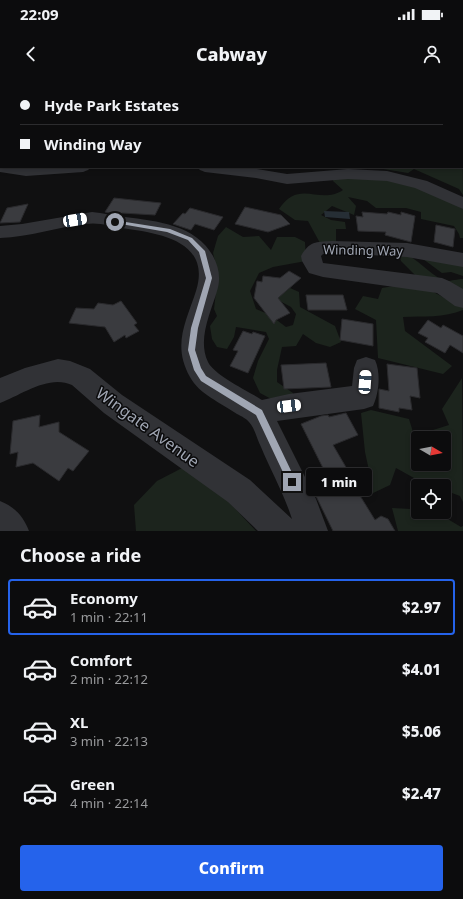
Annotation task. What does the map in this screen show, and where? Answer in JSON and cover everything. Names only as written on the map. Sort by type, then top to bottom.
[{"type":"street","points":[[6,168],[26,171],[69,168]]},
{"type":"street","points":[[214,168],[256,173],[287,179],[348,174],[387,176],[421,184],[463,204]]},
{"type":"street","points":[[0,232],[89,218],[162,229],[190,239],[202,251],[209,278],[194,328],[191,350],[197,370],[204,378],[259,413],[305,510],[312,531]]},
{"type":"street","name":"Winding Way","points":[[463,260],[408,250],[332,247],[318,248],[311,256],[316,268],[442,286],[463,300]]},
{"type":"street","points":[[259,413],[289,406],[364,397],[366,368]]},
{"type":"street","name":"Wingate Avenue","points":[[0,391],[25,379],[58,370],[70,372],[81,377],[113,404],[239,491],[282,531]]},
{"type":"street","points":[[0,517],[13,531]]},
{"type":"shaded area","points":[[377,168],[463,168],[463,195],[459,189],[414,169],[408,173]]},
{"type":"shaded area","points":[[334,178],[393,180],[441,196],[463,209],[463,238],[460,238],[454,226],[421,219],[421,212],[406,208],[376,208],[367,201],[348,197],[356,206],[354,215],[332,206],[321,215],[331,220],[345,222],[346,229],[336,229],[336,244],[320,243],[308,221],[295,220],[279,209],[294,195],[326,195],[334,194],[343,190],[333,181]]},
{"type":"shaded area","points":[[324,211],[349,212],[350,219],[325,217]]},
{"type":"shaded area","points":[[226,227],[243,237],[259,236],[271,250],[277,237],[295,237],[305,242],[306,261],[273,267],[259,273],[250,291],[256,309],[270,315],[286,327],[293,325],[296,314],[291,307],[276,299],[290,288],[299,292],[300,307],[335,326],[341,342],[330,347],[316,343],[303,334],[296,346],[282,347],[277,370],[277,382],[293,393],[292,400],[275,401],[260,393],[253,378],[258,361],[269,339],[266,332],[236,327],[234,337],[227,349],[217,347],[212,339],[210,326],[217,316],[214,309],[218,274],[213,253],[218,236]]},
{"type":"shaded area","points":[[399,254],[411,257],[440,279],[447,281],[463,279],[463,293],[416,276],[401,261]]},
{"type":"shaded area","points":[[423,259],[463,262],[463,276],[451,272],[442,273]]},
{"type":"shaded area","points":[[400,285],[428,289],[463,308],[463,310],[456,313],[403,317],[405,331],[452,366],[443,374],[378,358],[376,320],[355,309],[363,296],[378,299],[382,288]]},
{"type":"shaded area","points":[[462,378],[463,502],[460,496],[451,493],[451,479],[415,479],[396,468],[390,485],[371,494],[370,475],[365,452],[361,413],[371,410],[409,419],[413,431],[411,431],[411,471],[451,471],[451,431],[433,430],[449,425],[442,409]]},
{"type":"shaded area","points":[[184,467],[227,500],[256,531],[136,531],[134,505],[157,481]]},
{"type":"shaded area","points":[[392,508],[411,509],[411,519],[448,519],[461,527],[463,526],[463,531],[398,531]]},
{"type":"building","points":[[114,198],[161,203],[155,215],[122,213],[121,215],[105,212]]},
{"type":"building","points":[[28,204],[20,222],[0,223],[7,208]]},
{"type":"building","points":[[245,207],[281,215],[290,224],[268,232],[235,224]]},
{"type":"building","points":[[190,208],[223,217],[214,230],[195,224],[191,230],[173,224]]},
{"type":"building","points":[[362,212],[387,214],[388,212],[401,215],[401,212],[415,216],[411,242],[385,235],[386,232],[358,231],[356,216],[363,217]]},
{"type":"building","points":[[436,225],[455,229],[453,247],[434,242]]},
{"type":"building","points":[[289,271],[301,278],[278,298],[290,313],[276,320],[274,324],[254,298],[257,281],[262,282],[263,276],[280,278]]},
{"type":"building","points":[[306,295],[343,295],[347,310],[308,310]]},
{"type":"building","points":[[121,301],[137,323],[134,325],[139,331],[126,338],[125,335],[114,342],[105,327],[69,323],[76,308],[94,309],[98,303],[113,305]]},
{"type":"building","points":[[342,319],[373,324],[373,346],[340,340]]},
{"type":"building","points":[[428,320],[441,328],[443,325],[463,336],[463,353],[450,345],[445,353],[425,342],[428,338],[418,333]]},
{"type":"building","points":[[243,331],[252,334],[253,332],[265,336],[248,373],[230,366],[238,351],[233,350]]},
{"type":"building","points":[[326,363],[331,387],[284,389],[281,365]]},
{"type":"building","points":[[387,364],[417,368],[420,398],[410,396],[412,410],[399,408],[399,412],[379,408],[379,389],[389,391]]},
{"type":"building","points":[[346,413],[358,435],[333,445],[361,493],[359,494],[375,520],[381,516],[388,519],[395,531],[333,531],[312,488],[329,480],[301,424],[321,416],[328,415],[329,417]]},
{"type":"building","points":[[40,415],[39,427],[59,422],[59,432],[89,451],[73,471],[68,468],[59,481],[33,463],[16,467],[18,452],[10,454],[13,421]]},
{"type":"route","points":[[115,222],[135,224],[168,231],[190,239],[202,251],[209,278],[205,296],[194,328],[191,350],[197,370],[204,378],[259,413],[292,482]]}]
